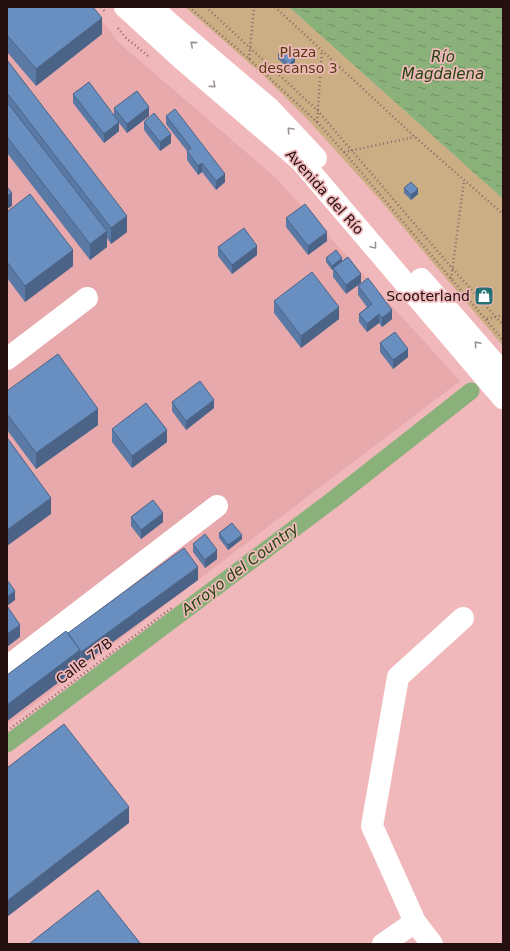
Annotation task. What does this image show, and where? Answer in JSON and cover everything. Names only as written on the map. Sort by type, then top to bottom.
[{"type":"main road","name":"Avenida del Río","points":[[152,7],[270,109],[337,180],[503,373]]},
{"type":"main road","name":"Avenida del Río","points":[[117,17],[183,60],[301,161],[503,398]]},
{"type":"main road","points":[[7,359],[87,298]]},
{"type":"main road","points":[[7,667],[217,506]]},
{"type":"main road","points":[[432,944],[415,922],[372,826],[398,677],[463,618]]},
{"type":"main road","points":[[382,944],[415,922]]},
{"type":"path","points":[[101,7],[117,17],[125,37],[150,57]]},
{"type":"path","points":[[188,7],[318,122],[451,279],[487,319],[503,340]]},
{"type":"path","points":[[206,7],[318,111],[353,150],[452,268],[503,325]]},
{"type":"path","points":[[249,60],[254,7]]},
{"type":"path","points":[[275,7],[415,137],[503,214]]},
{"type":"path","points":[[318,122],[322,50]]},
{"type":"path","points":[[344,152],[415,137]]},
{"type":"path","points":[[451,279],[464,180]]},
{"type":"path","points":[[487,319],[503,315]]},
{"type":"path","name":"Calle 77B","points":[[7,731],[173,607]]},
{"type":"shaded area","points":[[7,7],[92,7],[118,42],[276,178],[460,381],[7,725]]},
{"type":"green space","name":"Plaza descanso 3","points":[[185,7],[289,7],[503,199],[503,346],[381,201],[309,121],[264,76]]},
{"type":"water","name":"Río Magdalena","points":[[289,7],[503,7],[503,199]]},
{"type":"building","points":[[7,7],[93,7],[102,18],[36,69],[7,35]]},
{"type":"building","points":[[284,48],[295,58],[289,65],[278,55]]},
{"type":"building","points":[[7,60],[127,216],[111,228],[7,93]]},
{"type":"building","points":[[89,82],[119,122],[104,134],[73,94]]},
{"type":"building","points":[[137,91],[149,107],[127,124],[114,108]]},
{"type":"building","points":[[7,102],[107,231],[90,244],[7,137]]},
{"type":"building","points":[[175,109],[225,174],[216,181],[202,163],[198,166],[187,151],[191,148],[166,116]]},
{"type":"building","points":[[154,113],[171,134],[160,142],[144,122]]},
{"type":"building","points":[[411,182],[418,189],[411,195],[404,188]]},
{"type":"building","points":[[7,187],[12,193],[7,196]]},
{"type":"building","points":[[30,194],[73,250],[25,286],[7,262],[7,212]]},
{"type":"building","points":[[305,204],[327,232],[308,246],[286,218]]},
{"type":"building","points":[[244,228],[257,246],[232,265],[218,247]]},
{"type":"building","points":[[336,250],[342,258],[332,266],[326,258]]},
{"type":"building","points":[[348,257],[361,274],[346,285],[333,268]]},
{"type":"building","points":[[312,272],[339,307],[301,336],[274,301]]},
{"type":"building","points":[[368,278],[392,310],[382,318],[379,314],[367,324],[359,314],[372,304],[358,286]]},
{"type":"building","points":[[395,332],[408,349],[393,360],[380,343]]},
{"type":"building","points":[[58,354],[98,409],[36,453],[7,414],[7,391]]},
{"type":"building","points":[[200,381],[214,400],[186,421],[172,402]]},
{"type":"building","points":[[146,403],[167,430],[132,456],[112,429]]},
{"type":"building","points":[[8,439],[51,498],[7,530],[7,440]]},
{"type":"building","points":[[153,500],[163,513],[141,530],[131,517]]},
{"type":"building","points":[[232,523],[242,535],[228,545],[219,533]]},
{"type":"building","points":[[205,534],[217,550],[205,560],[193,544]]},
{"type":"building","points":[[184,548],[198,567],[81,652],[68,633]]},
{"type":"building","points":[[7,580],[15,591],[7,597]]},
{"type":"building","points":[[7,606],[20,625],[7,634]]},
{"type":"building","points":[[66,631],[80,650],[7,705],[7,675]]},
{"type":"building","points":[[64,724],[129,807],[7,901],[7,768]]},
{"type":"building","points":[[98,890],[140,943],[29,944]]},
{"type":"waterway","name":"Arroyo del Country","points":[[7,744],[331,501],[471,391]]},
{"type":"place","name":"Scooterland","points":[[484,296]]}]
